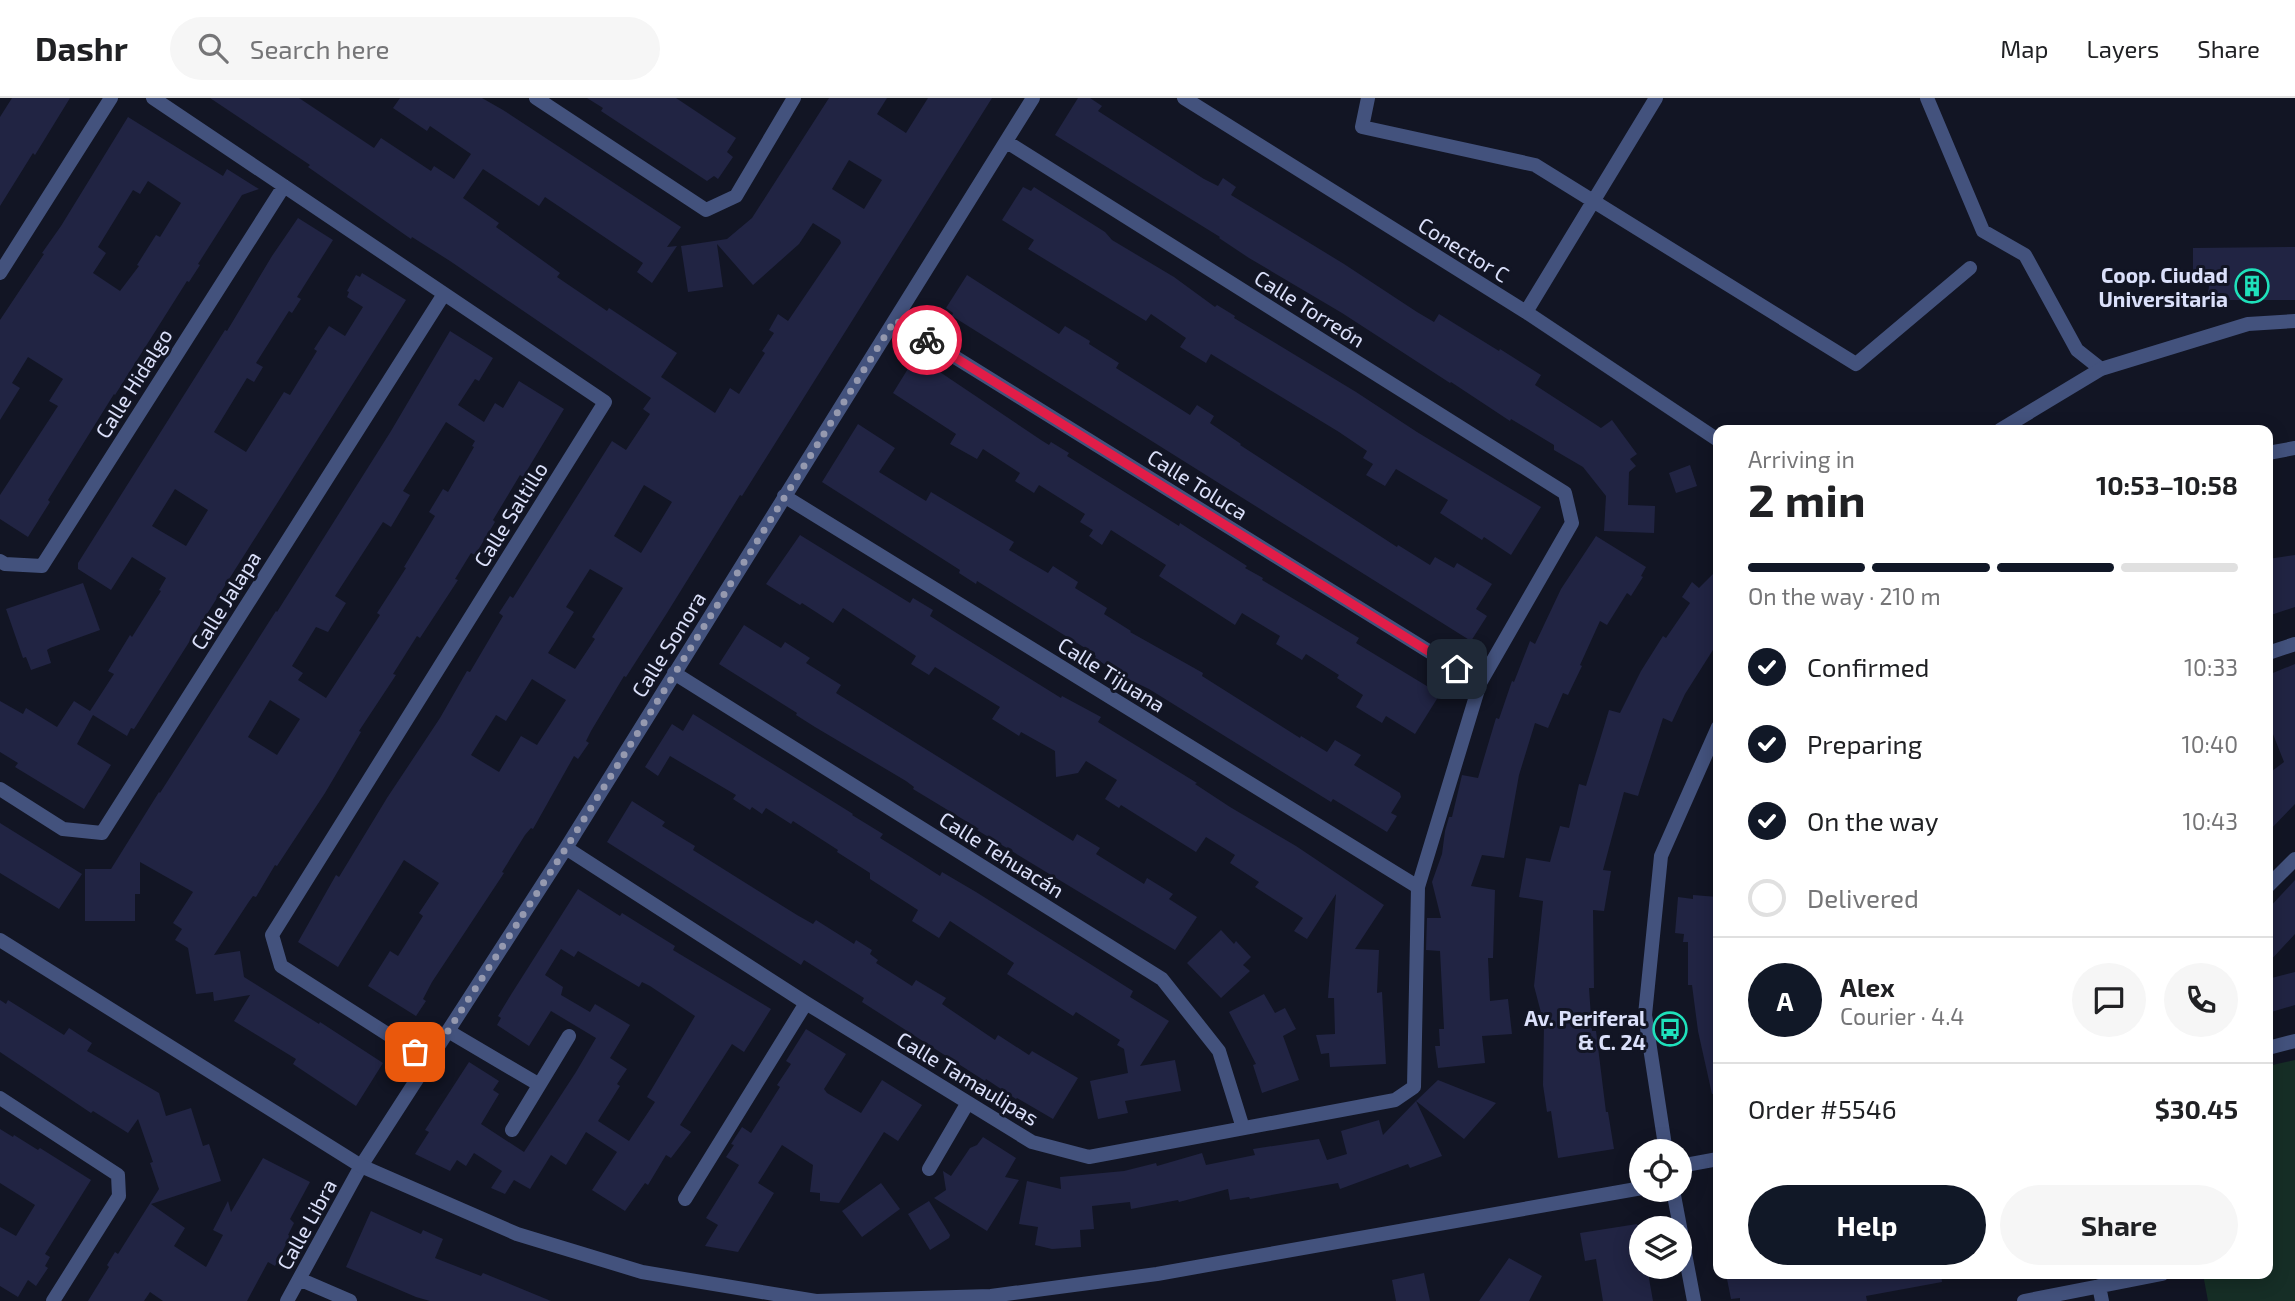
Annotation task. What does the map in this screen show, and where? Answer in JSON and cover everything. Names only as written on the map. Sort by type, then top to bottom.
[{"type":"street","points":[[0,273],[111,98]]},
{"type":"street","name":"Calle Saltillo","points":[[153,98],[605,402],[272,935],[281,966],[428,1060]]},
{"type":"street","points":[[536,98],[706,210],[736,196],[794,98]]},
{"type":"street","name":"Calle Sonora","points":[[361,1166],[566,848],[1033,98]]},
{"type":"street","name":"Conector C","points":[[1184,98],[1526,312],[1713,437]]},
{"type":"street","points":[[1368,98],[1362,127],[1535,165],[1856,364],[1970,268]]},
{"type":"street","points":[[1526,312],[1656,98]]},
{"type":"street","points":[[1927,98],[1983,231],[2025,255],[2077,350],[2101,369]]},
{"type":"street","name":"Calle Torreón","points":[[1007,142],[1565,494],[1572,523],[1480,683]]},
{"type":"street","name":"Calle Hidalgo","points":[[0,561],[5,565],[42,566],[284,186]]},
{"type":"street","name":"Calle Jalapa","points":[[0,789],[63,829],[102,833],[444,294]]},
{"type":"street","name":"Calle Toluca","points":[[895,320],[1480,683]]},
{"type":"street","points":[[2008,425],[2101,369],[2248,324],[2295,321]]},
{"type":"street","points":[[2273,452],[2295,448]]},
{"type":"street","name":"Calle Tijuana","points":[[784,496],[1418,887]]},
{"type":"street","points":[[2273,651],[2295,644]]},
{"type":"street","name":"Calle Tehuacán","points":[[674,673],[1162,979],[1219,1051],[1243,1128]]},
{"type":"street","points":[[1418,887],[1480,683]]},
{"type":"street","points":[[1664,1139],[1645,1015],[1661,856],[1713,738]]},
{"type":"street","name":"Calle Tamaulipas","points":[[566,848],[967,1104],[1032,1142],[1089,1157],[1395,1100],[1414,1087],[1418,887]]},
{"type":"street","points":[[2273,881],[2295,859]]},
{"type":"street","points":[[0,940],[361,1166],[517,1234],[642,1272],[816,1301],[991,1298],[1157,1274],[1629,1190]]},
{"type":"street","points":[[685,1199],[806,1003]]},
{"type":"street","points":[[448,1031],[538,1084]]},
{"type":"street","points":[[512,1130],[569,1036]]},
{"type":"street","points":[[2273,1047],[2295,1041]]},
{"type":"street","points":[[0,1098],[118,1175],[118,1196],[53,1301]]},
{"type":"street","points":[[929,1169],[967,1104]]},
{"type":"street","points":[[1692,1164],[1713,1160]]},
{"type":"street","name":"Calle Libra","points":[[287,1301],[361,1166]]},
{"type":"street","points":[[1675,1202],[1694,1301]]},
{"type":"street","points":[[299,1279],[350,1301]]},
{"type":"street","points":[[2024,1301],[2100,1294],[2146,1279]]},
{"type":"green space","points":[[2295,1060],[2295,1301],[2208,1301],[2204,1279],[2273,1279],[2273,1065]]},
{"type":"building","points":[[12,98],[70,98],[0,206],[0,117]]},
{"type":"building","points":[[210,98],[299,98],[374,148],[381,138],[431,171],[434,166],[454,179],[471,154],[430,126],[427,131],[393,108],[400,98],[482,98],[503,110],[681,227],[667,247],[677,246],[652,283],[637,272],[643,263],[545,197],[539,206],[483,169],[463,198],[499,223],[496,227],[560,273],[557,277],[677,353],[661,377],[715,413],[730,388],[739,394],[765,353],[762,351],[774,333],[769,330],[778,314],[788,321],[841,243],[813,223],[799,244],[753,285],[717,244],[723,287],[688,292],[681,246],[727,239],[752,218],[829,98],[887,98],[877,114],[906,133],[928,98],[992,98],[742,496],[740,495],[626,677],[624,676],[591,731],[586,741],[589,743],[578,759],[574,756],[533,829],[525,835],[502,872],[504,873],[432,982],[423,999],[426,1001],[416,1016],[368,986],[390,951],[398,956],[423,916],[419,913],[439,883],[404,860],[338,967],[298,942],[336,875],[339,877],[467,671],[470,672],[503,616],[499,613],[510,596],[513,598],[612,441],[626,450],[650,414],[643,409],[651,398],[450,261],[412,237],[411,239],[308,167],[310,165]],"holes":[[[849,160],[882,180],[864,209],[832,189]],[[644,485],[672,502],[641,553],[614,536]],[[590,569],[623,588],[575,669],[548,653],[574,612],[566,607]],[[532,679],[566,700],[537,745],[521,736],[499,772],[471,755],[496,715],[506,721]]]},
{"type":"building","points":[[587,98],[676,98],[736,138],[727,152],[733,157],[718,179],[714,176],[707,181],[601,111],[603,108]]},
{"type":"building","points":[[1078,98],[1090,98],[1102,106],[1098,111],[1204,179],[1218,186],[1223,178],[1236,187],[1231,195],[1417,312],[1434,322],[1439,314],[1499,351],[1500,349],[1541,375],[1535,385],[1601,428],[1612,420],[1637,454],[1630,459],[1636,466],[1629,472],[1628,505],[1655,506],[1654,533],[1604,531],[1606,496],[1583,467],[1554,450],[1554,445],[1511,419],[1510,421],[1055,135]]},
{"type":"building","points":[[128,117],[223,176],[227,169],[259,189],[242,195],[198,264],[200,265],[114,394],[28,537],[0,519],[0,495],[58,406],[49,401],[63,379],[28,357],[12,383],[20,388],[0,420],[0,320]],"holes":[[[148,181],[181,203],[160,237],[156,235],[137,265],[139,266],[120,291],[93,273],[106,253],[98,247],[133,190],[140,194]]]},
{"type":"building","points":[[1023,187],[1031,191],[1034,187],[1105,232],[1112,240],[1174,277],[1215,307],[1217,305],[1235,316],[1234,318],[1541,507],[1511,555],[1440,513],[1448,500],[1396,469],[1385,486],[1366,475],[1373,464],[1363,458],[1367,451],[1339,432],[1211,354],[1206,363],[1180,347],[1186,338],[1151,314],[1146,321],[1028,249],[1034,240],[1002,220]]},
{"type":"building","points":[[298,218],[333,240],[297,297],[301,299],[292,313],[289,311],[256,363],[263,367],[254,382],[247,378],[214,432],[246,452],[284,392],[290,395],[329,326],[345,336],[363,307],[347,297],[347,291],[356,275],[360,277],[362,273],[406,300],[134,729],[131,728],[127,736],[93,715],[77,744],[111,765],[84,809],[15,767],[18,763],[0,752],[0,701],[23,714],[26,708],[57,727],[74,701],[90,711],[114,674],[108,671],[161,591],[159,590],[166,578],[132,557],[111,590],[78,569],[78,563]],"holes":[[[175,489],[208,510],[186,546],[152,526]]]},
{"type":"building","name":"Coop. Ciudad Universitaria","points":[[2295,247],[2295,300],[2207,300],[2211,273],[2193,270],[2193,248]]},
{"type":"building","points":[[967,275],[1059,334],[1065,326],[1090,341],[1089,344],[1119,363],[1116,368],[1190,415],[1197,405],[1214,416],[1210,423],[1240,445],[1397,547],[1398,545],[1430,565],[1435,557],[1454,568],[1457,563],[1492,584],[1476,609],[1487,616],[1471,641],[952,316],[953,313],[946,308]]},
{"type":"building","points":[[450,331],[493,358],[479,381],[475,379],[458,405],[484,422],[495,403],[503,408],[519,381],[564,409],[523,477],[520,475],[475,555],[471,553],[455,579],[458,580],[393,674],[396,675],[359,731],[361,732],[325,793],[214,955],[240,951],[244,977],[383,1063],[356,1106],[293,1064],[296,1059],[234,1021],[250,995],[214,1001],[213,992],[196,994],[188,948],[175,940],[182,929],[173,923],[193,892],[140,862],[140,894],[135,894],[135,921],[85,921],[85,869],[111,869],[391,431]],"holes":[[[446,422],[475,441],[472,446],[474,447],[448,492],[443,489],[429,512],[435,516],[377,613],[380,615],[326,698],[298,680],[303,673],[292,666],[316,627],[328,632],[346,603],[335,596],[383,522],[391,527],[410,495],[403,491]],[[270,700],[300,719],[277,755],[248,737]]]},
{"type":"building","points":[[914,359],[924,365],[925,362],[1041,440],[1049,445],[1051,442],[1069,453],[1067,456],[1179,526],[1180,523],[1247,566],[1245,568],[1263,578],[1262,580],[1359,638],[1356,643],[1440,694],[1415,734],[1386,716],[1382,723],[1356,707],[1363,695],[1337,678],[1339,675],[1306,654],[1302,660],[1276,644],[1280,636],[1242,613],[1235,625],[1159,576],[1166,565],[1111,530],[1102,545],[1089,536],[1093,530],[1080,522],[1085,514],[1039,485],[1034,493],[1015,481],[1020,473],[983,449],[977,459],[950,444],[956,434],[893,393]]},
{"type":"building","points":[[858,424],[895,448],[879,472],[926,501],[931,492],[1014,542],[1009,550],[1048,573],[1053,566],[1078,582],[1075,588],[1107,608],[1104,614],[1130,632],[1203,673],[1202,676],[1300,738],[1301,736],[1327,752],[1335,740],[1361,755],[1354,765],[1400,793],[1401,797],[1391,813],[1397,816],[1387,832],[1333,799],[1331,802],[1149,689],[1122,676],[1095,658],[1090,651],[977,581],[976,584],[959,573],[960,570],[822,482]]},
{"type":"building","points":[[1690,465],[1697,486],[1676,493],[1669,473]]},
{"type":"building","points":[[800,535],[910,603],[913,598],[933,610],[930,616],[1061,698],[1062,696],[1101,717],[1098,722],[1296,846],[1384,905],[1355,949],[1379,950],[1377,993],[1382,992],[1386,1064],[1330,1067],[1329,1053],[1321,1054],[1316,1035],[1335,1034],[1334,998],[1328,998],[1336,894],[1307,939],[1294,931],[1303,918],[1255,887],[1259,882],[1230,863],[1235,855],[1206,837],[1196,852],[1121,805],[1119,808],[1105,799],[1117,780],[1086,761],[1078,773],[1056,777],[1055,751],[1021,732],[1019,736],[992,719],[1000,707],[935,667],[929,675],[911,664],[916,656],[843,608],[833,623],[766,584]]},
{"type":"building","points":[[1596,536],[1646,567],[1641,576],[1643,577],[1631,596],[1627,593],[1607,625],[1600,621],[1568,695],[1563,693],[1548,728],[1535,723],[1519,775],[1504,858],[1482,855],[1471,886],[1495,890],[1493,958],[1488,958],[1490,1001],[1508,999],[1512,1034],[1482,1036],[1485,1063],[1438,1068],[1435,1046],[1440,1046],[1439,1029],[1444,1029],[1440,951],[1426,950],[1427,918],[1441,918],[1432,882],[1442,854],[1449,817],[1452,817],[1462,775],[1478,778],[1496,718],[1499,719],[1530,641],[1535,644],[1561,589]]},
{"type":"building","points":[[2295,555],[2295,607],[2273,614],[2273,558]]},
{"type":"building","points":[[1713,574],[1713,650],[1685,694],[1672,722],[1663,718],[1638,796],[1624,792],[1603,870],[1611,871],[1604,911],[1593,910],[1594,988],[1589,988],[1592,1031],[1596,1031],[1606,1112],[1614,1149],[1558,1158],[1551,1111],[1547,1112],[1543,1085],[1544,1024],[1534,986],[1543,901],[1519,897],[1526,858],[1550,862],[1560,826],[1569,828],[1579,784],[1586,786],[1609,710],[1620,713],[1641,671],[1663,636],[1666,638],[1690,603],[1682,597],[1692,582],[1699,588]]},
{"type":"building","points":[[83,583],[100,630],[50,648],[47,650],[51,663],[31,670],[26,657],[23,658],[6,609]]},
{"type":"building","points":[[744,625],[781,648],[785,642],[810,658],[806,663],[841,685],[836,693],[1073,841],[1077,834],[1100,848],[1096,854],[1144,884],[1147,878],[1173,894],[1169,899],[1197,917],[1175,950],[977,830],[979,829],[913,789],[906,781],[815,727],[719,664]]},
{"type":"building","points":[[2295,664],[2295,804],[2273,827],[2273,770],[2284,762],[2273,734],[2273,673]]},
{"type":"building","points":[[693,714],[853,814],[883,834],[880,838],[940,876],[942,872],[976,892],[1133,991],[1130,997],[1169,1021],[1140,1066],[1175,1060],[1181,1091],[1125,1101],[1128,1113],[1098,1119],[1090,1081],[1128,1073],[1124,1049],[1117,1045],[1120,1040],[1076,1012],[1073,1016],[1007,974],[1014,963],[950,921],[939,938],[912,921],[918,910],[870,879],[870,873],[793,821],[791,824],[766,808],[762,814],[752,807],[750,810],[733,799],[736,795],[670,756],[658,776],[645,767],[672,724],[683,731]]},
{"type":"building","points":[[632,801],[665,822],[662,826],[695,846],[693,850],[813,924],[816,920],[854,944],[856,940],[872,950],[870,954],[878,960],[876,963],[912,986],[916,980],[946,998],[942,1004],[995,1040],[998,1035],[1029,1055],[1032,1051],[1078,1078],[1053,1119],[986,1079],[985,1081],[862,1002],[864,998],[804,960],[801,965],[607,842]]},
{"type":"building","points":[[0,823],[82,874],[59,909],[0,873]]},
{"type":"building","points":[[2295,880],[2295,934],[2273,958],[2273,904]]},
{"type":"building","points":[[578,889],[620,916],[622,913],[675,946],[673,950],[771,1009],[744,1052],[732,1044],[680,1125],[691,1132],[671,1158],[666,1155],[648,1185],[645,1183],[625,1211],[592,1190],[617,1152],[586,1132],[566,1165],[551,1155],[530,1189],[514,1180],[505,1194],[491,1188],[502,1171],[474,1153],[466,1166],[457,1160],[450,1171],[415,1154],[429,1132],[425,1130],[469,1062],[499,1081],[493,1090],[499,1094],[481,1124],[524,1152],[576,1072],[596,1038],[551,1011],[529,1046],[497,1025],[501,1018],[498,1016]],"holes":[[[561,949],[574,957],[578,951],[639,987],[642,982],[695,1016],[647,1097],[655,1102],[629,1141],[598,1121],[620,1086],[617,1084],[627,1069],[610,1058],[630,1025],[595,1004],[590,1012],[561,995],[563,987],[545,975]]]},
{"type":"building","points":[[1693,895],[1713,897],[1712,1094],[1698,1031],[1692,985],[1688,985],[1688,942],[1683,942],[1684,934],[1675,933],[1678,897],[1693,899]]},
{"type":"building","points":[[1221,930],[1251,957],[1243,965],[1250,971],[1221,998],[1187,963]]},
{"type":"building","points":[[2295,972],[2295,1005],[2273,1012],[2273,978]]},
{"type":"building","points":[[1264,994],[1275,1013],[1285,1008],[1296,1029],[1283,1036],[1299,1080],[1262,1093],[1253,1065],[1256,1064],[1229,1012]]},
{"type":"building","points":[[0,1000],[6,1004],[8,1000],[64,1035],[69,1028],[92,1043],[87,1051],[159,1093],[166,1116],[191,1108],[203,1146],[209,1144],[221,1181],[151,1204],[185,1228],[174,1246],[206,1267],[223,1235],[213,1230],[228,1201],[231,1212],[263,1158],[310,1182],[290,1219],[294,1223],[288,1235],[290,1236],[275,1266],[268,1262],[247,1301],[163,1301],[150,1292],[144,1301],[88,1301],[115,1252],[118,1254],[159,1189],[150,1163],[153,1162],[138,1119],[128,1133],[93,1111],[91,1113],[0,1052]]},
{"type":"building","points":[[806,1029],[846,1054],[824,1089],[827,1093],[861,1113],[882,1080],[922,1105],[898,1141],[884,1132],[839,1203],[820,1201],[820,1193],[810,1192],[813,1165],[782,1145],[758,1183],[774,1193],[738,1252],[705,1246],[718,1225],[706,1218],[739,1165],[726,1157],[734,1145],[731,1144],[742,1127],[751,1133],[780,1087],[777,1085],[791,1064],[786,1061]]},
{"type":"building","points":[[1438,1080],[1496,1103],[1464,1139],[1416,1101]]},
{"type":"building","points":[[1416,1101],[1442,1156],[1410,1168],[1408,1164],[1340,1189],[1338,1183],[1250,1199],[1230,1200],[1228,1189],[1179,1202],[1178,1200],[1131,1209],[1130,1202],[1092,1206],[1094,1229],[1080,1230],[1081,1247],[1052,1249],[1035,1245],[1038,1227],[1019,1224],[1027,1181],[1061,1189],[1060,1177],[1124,1171],[1156,1163],[1157,1166],[1202,1153],[1206,1165],[1255,1155],[1253,1149],[1319,1139],[1327,1160],[1347,1154],[1341,1131],[1379,1120],[1383,1135]]},
{"type":"building","points":[[0,1129],[38,1150],[40,1148],[91,1180],[45,1254],[50,1257],[45,1266],[48,1268],[36,1286],[28,1280],[18,1297],[0,1286],[0,1227],[16,1236],[35,1205],[0,1183]]},
{"type":"building","points":[[983,1137],[1016,1158],[1005,1177],[1019,1180],[987,1231],[934,1198],[946,1190],[943,1171],[951,1176],[970,1148],[977,1145]]},
{"type":"building","points":[[881,1183],[900,1209],[862,1237],[842,1211]]},
{"type":"building","points":[[929,1201],[950,1235],[930,1250],[908,1214]]},
{"type":"building","points":[[371,1211],[421,1234],[423,1230],[443,1239],[435,1258],[481,1276],[483,1273],[551,1301],[430,1301],[346,1267]]},
{"type":"building","points":[[1629,1225],[1629,1279],[1649,1279],[1653,1301],[1603,1301],[1596,1259],[1585,1261],[1580,1233]]},
{"type":"building","points":[[1509,1258],[1542,1276],[1529,1301],[1479,1301]]},
{"type":"building","points":[[1424,1273],[1430,1301],[1396,1301],[1392,1280]]},
{"type":"building","points":[[1727,1279],[1942,1279],[1942,1282],[1866,1296],[1867,1301],[1731,1299]]},
{"type":"way so far","points":[[415,1052],[428,1060],[448,1031],[566,848],[895,320],[927,340]]},
{"type":"place","name":"Coop. Ciudad Universitaria","points":[[2252,286]]},
{"type":"place","name":"Av. Periferal & C. 24","points":[[1670,1029]]},
{"type":"route","points":[[927,340],[1457,669]]}]
